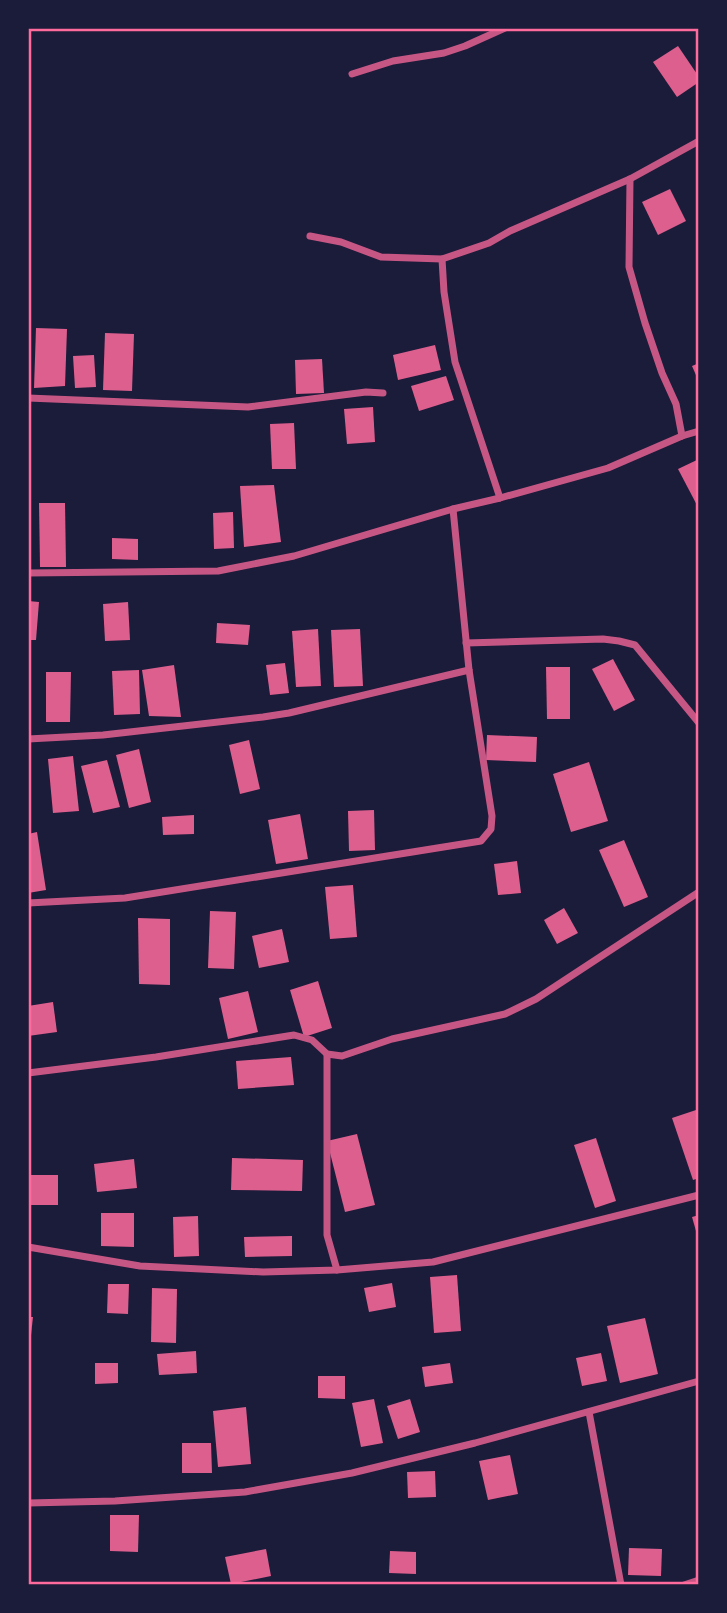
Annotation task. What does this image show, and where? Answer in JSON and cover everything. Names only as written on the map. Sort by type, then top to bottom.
[{"type":"street","points":[[352,74],[393,61],[444,53],[505,28]]},
{"type":"street","points":[[310,236],[341,242],[381,257],[442,259],[489,243],[510,231],[630,179],[699,141]]},
{"type":"street","points":[[630,179],[629,267],[653,348],[676,404],[682,436]]},
{"type":"street","points":[[442,259],[444,292],[455,362],[500,498]]},
{"type":"street","points":[[28,398],[248,407],[366,392],[383,393]]},
{"type":"street","points":[[28,573],[218,570],[293,556],[453,509],[608,468],[699,430]]},
{"type":"street","points":[[28,903],[125,898],[481,841],[491,829],[492,816],[469,670],[453,509]]},
{"type":"street","points":[[466,643],[603,639],[635,645],[699,723]]},
{"type":"street","points":[[28,739],[103,735],[289,713],[469,670]]},
{"type":"street","points":[[28,1073],[156,1057],[294,1035],[312,1040],[327,1054],[342,1056],[392,1040],[505,1014],[536,999],[699,892]]},
{"type":"street","points":[[327,1054],[327,1235],[337,1270]]},
{"type":"street","points":[[28,1247],[140,1266],[263,1272],[337,1270],[433,1262],[699,1195]]},
{"type":"street","points":[[28,1503],[115,1501],[245,1492],[352,1473],[463,1446],[699,1381]]},
{"type":"street","points":[[589,1412],[621,1585]]},
{"type":"street","points":[[684,1585],[699,1580]]},
{"type":"building","points":[[678,46],[699,77],[699,82],[677,97],[653,62]]},
{"type":"building","points":[[670,189],[686,221],[658,235],[642,202]]},
{"type":"building","points":[[36,328],[67,329],[65,386],[34,388]]},
{"type":"building","points":[[105,333],[134,334],[132,391],[103,390]]},
{"type":"building","points":[[435,345],[441,370],[398,380],[393,355]]},
{"type":"building","points":[[94,355],[96,387],[75,388],[73,356]]},
{"type":"building","points":[[322,359],[324,393],[296,394],[295,360]]},
{"type":"building","points":[[699,363],[699,382],[692,366]]},
{"type":"building","points":[[446,376],[454,400],[419,411],[411,386]]},
{"type":"building","points":[[373,407],[375,442],[347,444],[344,409]]},
{"type":"building","points":[[294,423],[296,469],[272,469],[270,424]]},
{"type":"building","points":[[699,459],[699,509],[678,469]]},
{"type":"building","points":[[274,485],[281,542],[244,547],[240,486]]},
{"type":"building","points":[[39,503],[65,503],[66,567],[40,567]]},
{"type":"building","points":[[233,512],[234,548],[214,549],[213,513]]},
{"type":"building","points":[[112,538],[138,539],[138,560],[112,559]]},
{"type":"building","points":[[28,601],[39,602],[36,640],[28,640]]},
{"type":"building","points":[[128,602],[130,640],[105,641],[103,604]]},
{"type":"building","points":[[217,623],[250,625],[248,645],[216,643]]},
{"type":"building","points":[[318,629],[321,686],[296,687],[292,631]]},
{"type":"building","points":[[360,629],[363,686],[334,687],[331,630]]},
{"type":"building","points":[[613,659],[635,700],[614,711],[592,669]]},
{"type":"building","points":[[285,663],[289,693],[270,695],[266,665]]},
{"type":"building","points":[[174,665],[181,717],[149,716],[142,670]]},
{"type":"building","points":[[546,667],[570,667],[570,719],[547,719]]},
{"type":"building","points":[[139,670],[140,714],[114,715],[112,671]]},
{"type":"building","points":[[46,672],[71,672],[70,722],[46,722]]},
{"type":"building","points":[[487,735],[537,737],[536,762],[486,760]]},
{"type":"building","points":[[249,740],[260,789],[240,794],[229,745]]},
{"type":"building","points":[[139,749],[151,802],[129,808],[116,755]]},
{"type":"building","points":[[73,756],[79,811],[53,813],[48,759]]},
{"type":"building","points":[[107,760],[120,807],[93,813],[81,766]]},
{"type":"building","points":[[589,762],[608,821],[571,832],[553,774]]},
{"type":"building","points":[[374,810],[375,850],[349,851],[348,811]]},
{"type":"building","points":[[300,814],[308,859],[276,864],[268,820]]},
{"type":"building","points":[[194,815],[194,834],[163,835],[162,817]]},
{"type":"building","points":[[37,832],[46,890],[28,893],[28,834]]},
{"type":"building","points":[[624,840],[648,897],[624,907],[599,850]]},
{"type":"building","points":[[517,861],[521,893],[498,895],[494,864]]},
{"type":"building","points":[[353,885],[357,937],[330,939],[325,887]]},
{"type":"building","points":[[564,908],[578,933],[557,944],[544,920]]},
{"type":"building","points":[[210,911],[236,912],[234,969],[208,968]]},
{"type":"building","points":[[138,918],[170,919],[170,985],[139,984]]},
{"type":"building","points":[[282,929],[289,962],[259,968],[252,936]]},
{"type":"building","points":[[318,981],[332,1028],[304,1037],[290,990]]},
{"type":"building","points":[[248,991],[258,1032],[228,1039],[219,998]]},
{"type":"building","points":[[53,1002],[57,1032],[28,1036],[28,1006]]},
{"type":"building","points":[[291,1057],[294,1085],[238,1089],[236,1061]]},
{"type":"building","points":[[699,1109],[699,1178],[693,1180],[672,1118]]},
{"type":"building","points":[[357,1134],[375,1205],[345,1212],[327,1141]]},
{"type":"building","points":[[596,1138],[616,1201],[595,1208],[574,1145]]},
{"type":"building","points":[[232,1158],[303,1160],[302,1191],[231,1190]]},
{"type":"building","points":[[134,1159],[137,1188],[97,1192],[94,1164]]},
{"type":"building","points":[[28,1175],[58,1175],[58,1205],[28,1205]]},
{"type":"building","points":[[101,1213],[134,1213],[134,1247],[101,1246]]},
{"type":"building","points":[[699,1215],[699,1238],[698,1238],[692,1217]]},
{"type":"building","points":[[198,1216],[199,1256],[174,1257],[173,1217]]},
{"type":"building","points":[[292,1236],[292,1256],[245,1257],[244,1237]]},
{"type":"building","points":[[457,1275],[461,1331],[434,1333],[430,1277]]},
{"type":"building","points":[[392,1283],[396,1307],[369,1312],[364,1288]]},
{"type":"building","points":[[108,1284],[129,1284],[128,1314],[107,1313]]},
{"type":"building","points":[[152,1288],[177,1289],[176,1343],[151,1342]]},
{"type":"building","points":[[28,1317],[33,1317],[30,1344],[28,1344]]},
{"type":"building","points":[[645,1318],[658,1374],[620,1383],[607,1326]]},
{"type":"building","points":[[196,1351],[197,1373],[159,1375],[157,1354]]},
{"type":"building","points":[[601,1353],[607,1381],[582,1386],[576,1358]]},
{"type":"building","points":[[95,1363],[118,1363],[118,1383],[95,1384]]},
{"type":"building","points":[[450,1363],[453,1383],[425,1387],[422,1367]]},
{"type":"building","points":[[318,1376],[345,1376],[345,1399],[318,1398]]},
{"type":"building","points":[[374,1399],[383,1443],[361,1447],[352,1403]]},
{"type":"building","points":[[410,1399],[420,1432],[398,1439],[387,1406]]},
{"type":"building","points":[[246,1407],[251,1464],[218,1467],[213,1411]]},
{"type":"building","points":[[182,1443],[211,1443],[212,1473],[182,1473]]},
{"type":"building","points":[[510,1455],[518,1494],[488,1500],[479,1461]]},
{"type":"building","points":[[435,1471],[436,1497],[408,1498],[407,1472]]},
{"type":"building","points":[[110,1515],[139,1515],[138,1552],[110,1551]]},
{"type":"building","points":[[629,1548],[662,1549],[661,1576],[628,1575]]},
{"type":"building","points":[[266,1549],[271,1576],[231,1584],[225,1557]]},
{"type":"building","points":[[390,1551],[416,1552],[416,1574],[389,1573]]}]
